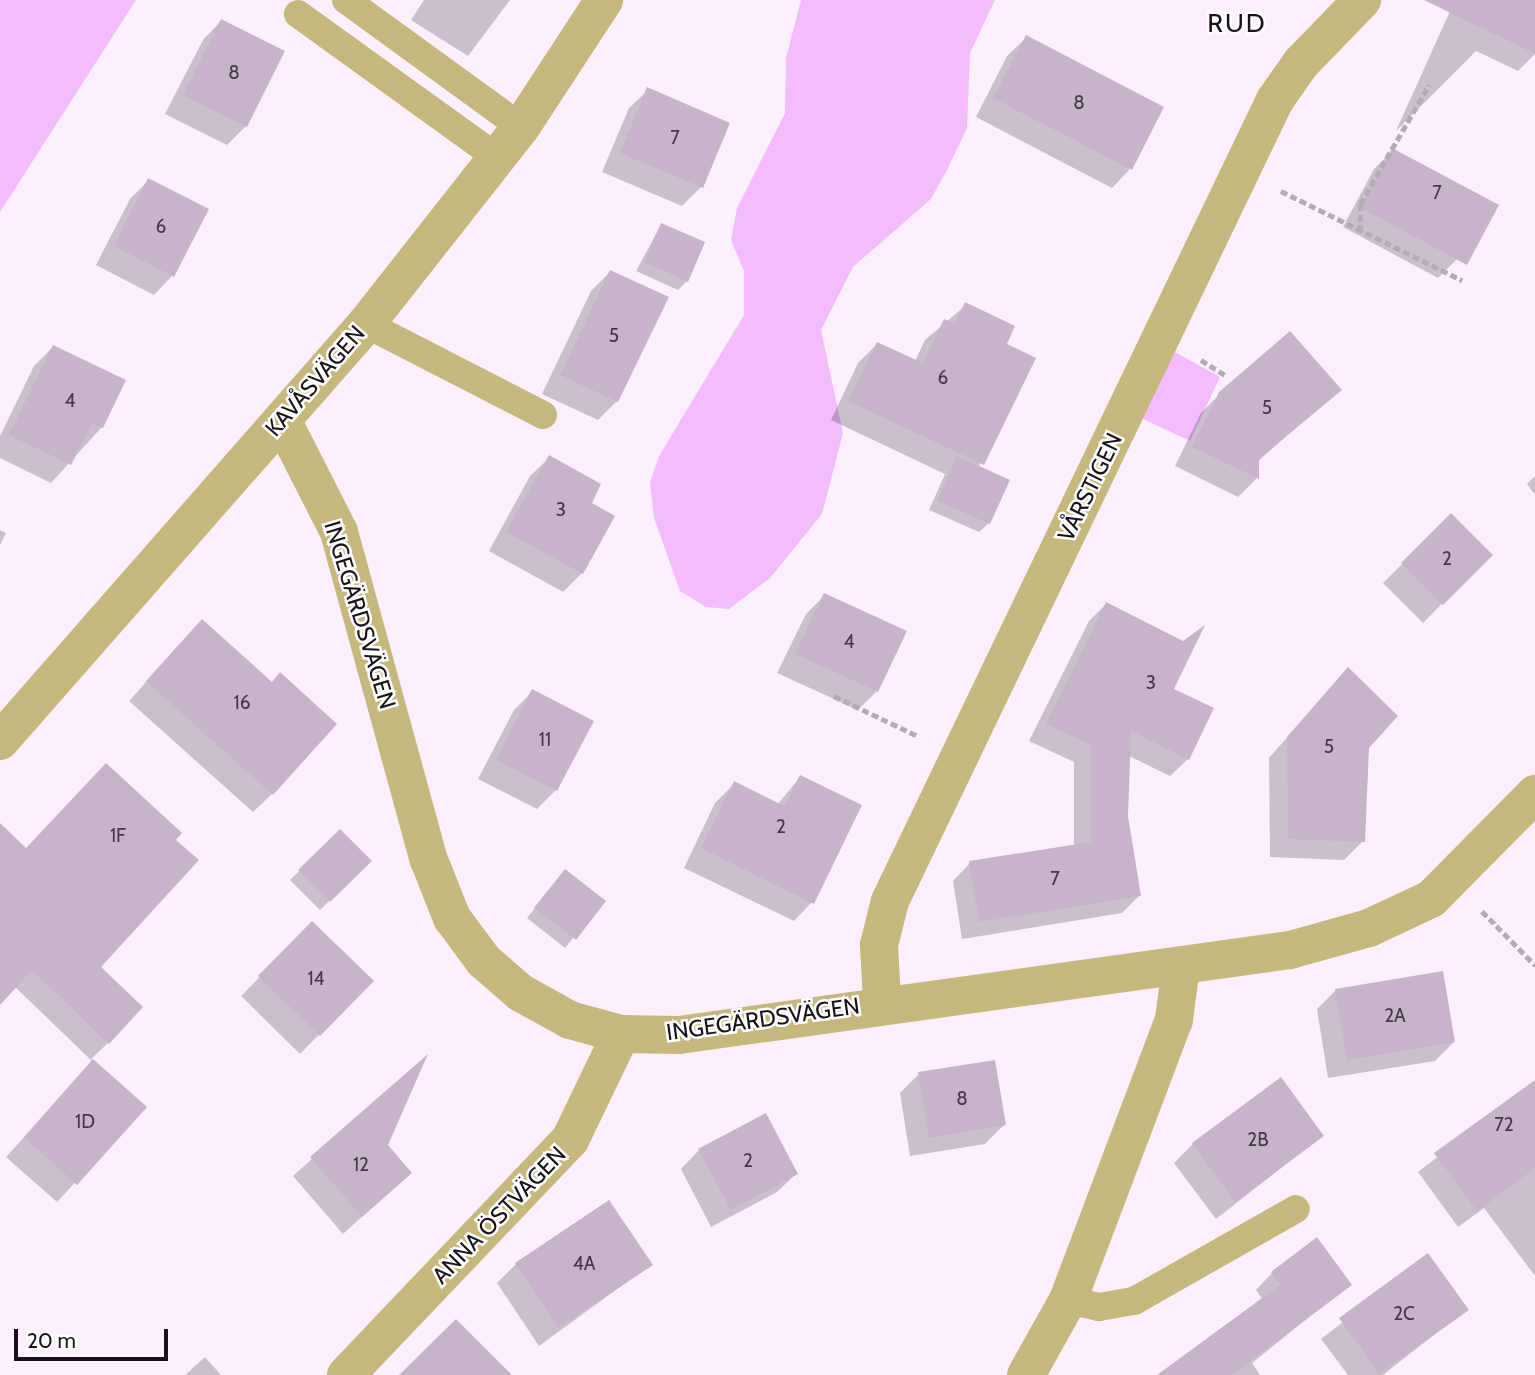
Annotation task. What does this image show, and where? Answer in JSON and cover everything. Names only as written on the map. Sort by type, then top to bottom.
[{"type":"street","name":"KAVÅSVÄGEN","points":[[0,741],[366,324],[521,127],[604,0]]},
{"type":"street","name":"VÅRSTIGEN","points":[[882,1002],[879,945],[890,901],[1241,170],[1301,63],[1362,0]]},
{"type":"street","name":"INGEGÄRDSVÄGEN","points":[[282,420],[339,532],[429,860],[452,918],[484,961],[521,993],[570,1020],[621,1034],[679,1035],[882,1002],[1181,965],[1345,936],[1403,916],[1454,880],[1535,794]]},
{"type":"street","points":[[1026,1375],[1068,1300],[1174,1020],[1181,965]]},
{"type":"street","name":"ANNA ÖSTVÄGEN","points":[[346,1375],[570,1140],[621,1034]]},
{"type":"lane","points":[[346,0],[521,127]]},
{"type":"lane","points":[[298,14],[498,158]]},
{"type":"lane","points":[[366,324],[542,415]]},
{"type":"lane","points":[[1068,1300],[1099,1307],[1134,1301],[1296,1209]]},
{"type":"path","points":[[1360,232],[1360,205],[1429,85]]},
{"type":"path","points":[[1241,170],[1360,232],[1462,280]]},
{"type":"path","points":[[834,696],[960,756]]},
{"type":"path","points":[[1508,939],[1535,965]]},
{"type":"shaded area","points":[[0,0],[136,0],[0,212]]},
{"type":"shaded area","points":[[801,0],[995,0],[970,53],[967,128],[947,170],[931,199],[853,267],[821,330],[843,433],[822,514],[770,578],[729,609],[706,607],[680,591],[654,518],[650,483],[659,456],[744,315],[744,271],[731,240],[737,208],[785,113],[786,58]]},
{"type":"shaded area","points":[[1175,352],[1220,377],[1190,441],[1141,418]]},
{"type":"building","points":[[1424,0],[1535,0],[1535,54]]},
{"type":"building","points":[[221,19],[285,51],[247,127],[183,95]]},
{"type":"building","points":[[1026,35],[1164,107],[1132,170],[993,98]]},
{"type":"building","points":[[647,87],[730,123],[703,188],[620,153]]},
{"type":"building","points":[[1392,148],[1499,205],[1467,265],[1361,208]]},
{"type":"building","points":[[148,178],[209,209],[174,277],[114,246]]},
{"type":"building","points":[[661,223],[705,242],[688,282],[644,262]]},
{"type":"building","points":[[610,270],[669,297],[618,402],[560,375]]},
{"type":"building","points":[[965,302],[1015,326],[1007,344],[1036,358],[984,465],[848,401],[877,342],[923,363],[944,319],[955,324]]},
{"type":"building","points":[[1290,331],[1342,390],[1259,459],[1259,479],[1192,447],[1219,392]]},
{"type":"building","points":[[53,345],[126,380],[103,428],[92,423],[71,465],[9,435]]},
{"type":"building","points":[[549,455],[601,484],[592,503],[615,516],[583,574],[506,532]]},
{"type":"building","points":[[957,456],[1010,480],[990,524],[937,501]]},
{"type":"building","points":[[1451,513],[1493,555],[1443,605],[1401,563]]},
{"type":"building","points":[[824,593],[907,631],[878,692],[795,654]]},
{"type":"building","points":[[1106,602],[1183,641],[1205,625],[1174,689],[1214,708],[1189,760],[1131,731],[1128,816],[1141,896],[979,922],[969,861],[1091,842],[1091,745],[1046,724]]},
{"type":"building","points":[[202,619],[272,682],[280,672],[337,724],[273,795],[146,681]]},
{"type":"building","points":[[1348,667],[1398,716],[1369,748],[1365,842],[1288,839],[1287,737]]},
{"type":"building","points":[[532,689],[594,721],[557,791],[496,760]]},
{"type":"building","points":[[106,763],[182,833],[176,840],[199,860],[101,967],[143,1007],[109,1044],[32,970],[0,1005],[0,823],[26,848]]},
{"type":"building","points":[[800,775],[862,805],[814,904],[701,848],[734,781],[784,806]]},
{"type":"building","points":[[340,829],[372,861],[330,902],[298,870]]},
{"type":"building","points":[[565,869],[606,901],[576,940],[534,908]]},
{"type":"building","points":[[312,921],[374,981],[320,1036],[258,976]]},
{"type":"building","points":[[1443,971],[1455,1042],[1347,1060],[1335,989]]},
{"type":"building","points":[[428,1054],[388,1145],[412,1173],[362,1217],[310,1157]]},
{"type":"building","points":[[93,1059],[147,1107],[77,1185],[24,1137]]},
{"type":"building","points":[[995,1060],[1006,1125],[929,1138],[918,1072]]},
{"type":"building","points":[[1281,1077],[1324,1136],[1235,1202],[1192,1143]]},
{"type":"building","points":[[1535,1080],[1535,1168],[1477,1211],[1434,1153]]},
{"type":"building","points":[[766,1113],[798,1174],[731,1210],[698,1149]]},
{"type":"building","points":[[609,1200],[653,1265],[558,1328],[515,1263]]},
{"type":"building","points":[[1317,1237],[1352,1285],[1232,1375],[1157,1375],[1280,1285],[1271,1272]]},
{"type":"building","points":[[1428,1253],[1469,1310],[1379,1374],[1339,1318]]},
{"type":"building","points":[[456,1319],[512,1375],[399,1375]]},
{"type":"district","name":"RUD","points":[[1237,24]]}]
